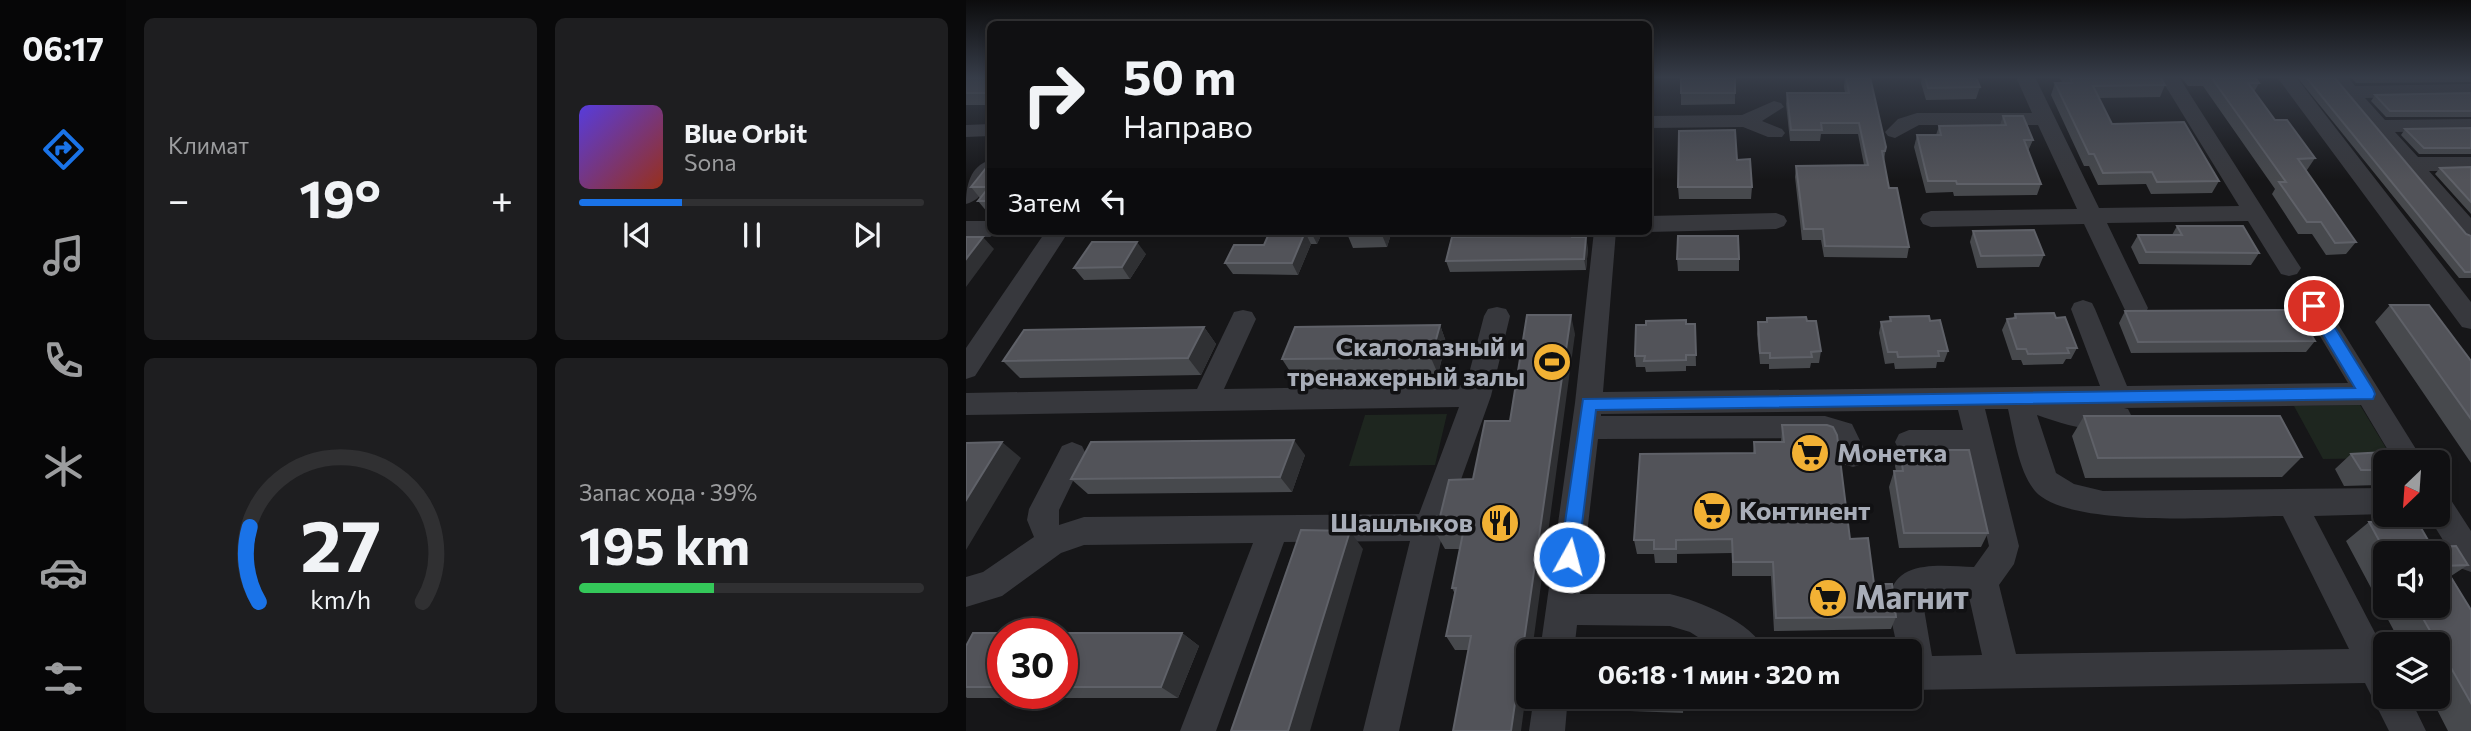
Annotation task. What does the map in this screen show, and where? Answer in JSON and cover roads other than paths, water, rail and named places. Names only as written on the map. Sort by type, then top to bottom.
[{"type":"street","points":[[1745,121],[1765,111]]},
{"type":"street","points":[[2041,111],[2136,308]]},
{"type":"street","points":[[2311,111],[2471,320]]},
{"type":"street","points":[[2366,111],[2471,233]]},
{"type":"street","points":[[1895,132],[1905,123],[1917,120],[2045,119]]},
{"type":"street","points":[[1652,122],[1745,121],[1775,134]]},
{"type":"street","points":[[2379,126],[2471,125]]},
{"type":"street","points":[[966,131],[987,130]]},
{"type":"street","points":[[966,197],[987,171]]},
{"type":"street","points":[[2447,205],[2471,205]]},
{"type":"street","points":[[2092,215],[2254,213]]},
{"type":"street","points":[[1652,223],[1776,221]]},
{"type":"street","points":[[966,369],[1055,235]]},
{"type":"street","points":[[1558,639],[1587,416],[1605,235]]},
{"type":"street","points":[[2314,306],[2402,450]]},
{"type":"street","points":[[2083,309],[2118,397]]},
{"type":"street","points":[[1381,731],[1429,527],[1477,396],[1497,316]]},
{"type":"street","points":[[1205,401],[1243,319]]},
{"type":"street","points":[[1587,416],[1969,398],[2367,394]]},
{"type":"street","points":[[2019,397],[2079,418],[2246,416],[2300,395]]},
{"type":"street","points":[[966,404],[1477,396]]},
{"type":"street","points":[[2019,397],[2041,474],[2052,486],[2077,498],[2103,504],[2373,501]]},
{"type":"street","points":[[1587,416],[1825,427],[1842,432],[1853,455]]},
{"type":"street","points":[[1909,442],[1979,442]]},
{"type":"street","points":[[1051,542],[1042,520],[1044,509],[1072,454]]},
{"type":"street","points":[[2292,503],[2373,661]]},
{"type":"street","points":[[2450,525],[2471,558]]},
{"type":"street","points":[[1198,731],[1275,527]]},
{"type":"street","points":[[1562,609],[1670,610],[1701,618],[1731,639]]},
{"type":"street","points":[[1922,673],[2003,672],[2373,683]]},
{"type":"street","points":[[1547,731],[1550,709]]},
{"type":"street","points":[[2397,709],[2408,731]]},
{"type":"lane","points":[[2190,111],[2289,268]]},
{"type":"lane","points":[[2411,164],[2471,163]]},
{"type":"lane","points":[[1931,219],[2092,215]]},
{"type":"lane","points":[[966,229],[987,229]]},
{"type":"lane","points":[[1969,398],[2004,546],[2003,554],[1982,582]]},
{"type":"lane","points":[[966,592],[991,586],[1051,542],[1084,531],[1429,527]]},
{"type":"lane","points":[[1982,582],[2003,672]]},
{"type":"lane","points":[[1910,639],[1906,600],[1908,590],[1913,584],[1982,582]]},
{"type":"place","name":"Скалолазный и тренажерный залы","points":[[1552,362]]},
{"type":"place","name":"Монетка","points":[[1810,453]]},
{"type":"place","name":"Континент","points":[[1712,511]]},
{"type":"place","name":"Шашлыков","points":[[1500,523]]},
{"type":"place","name":"Магнит","points":[[1828,598]]}]
